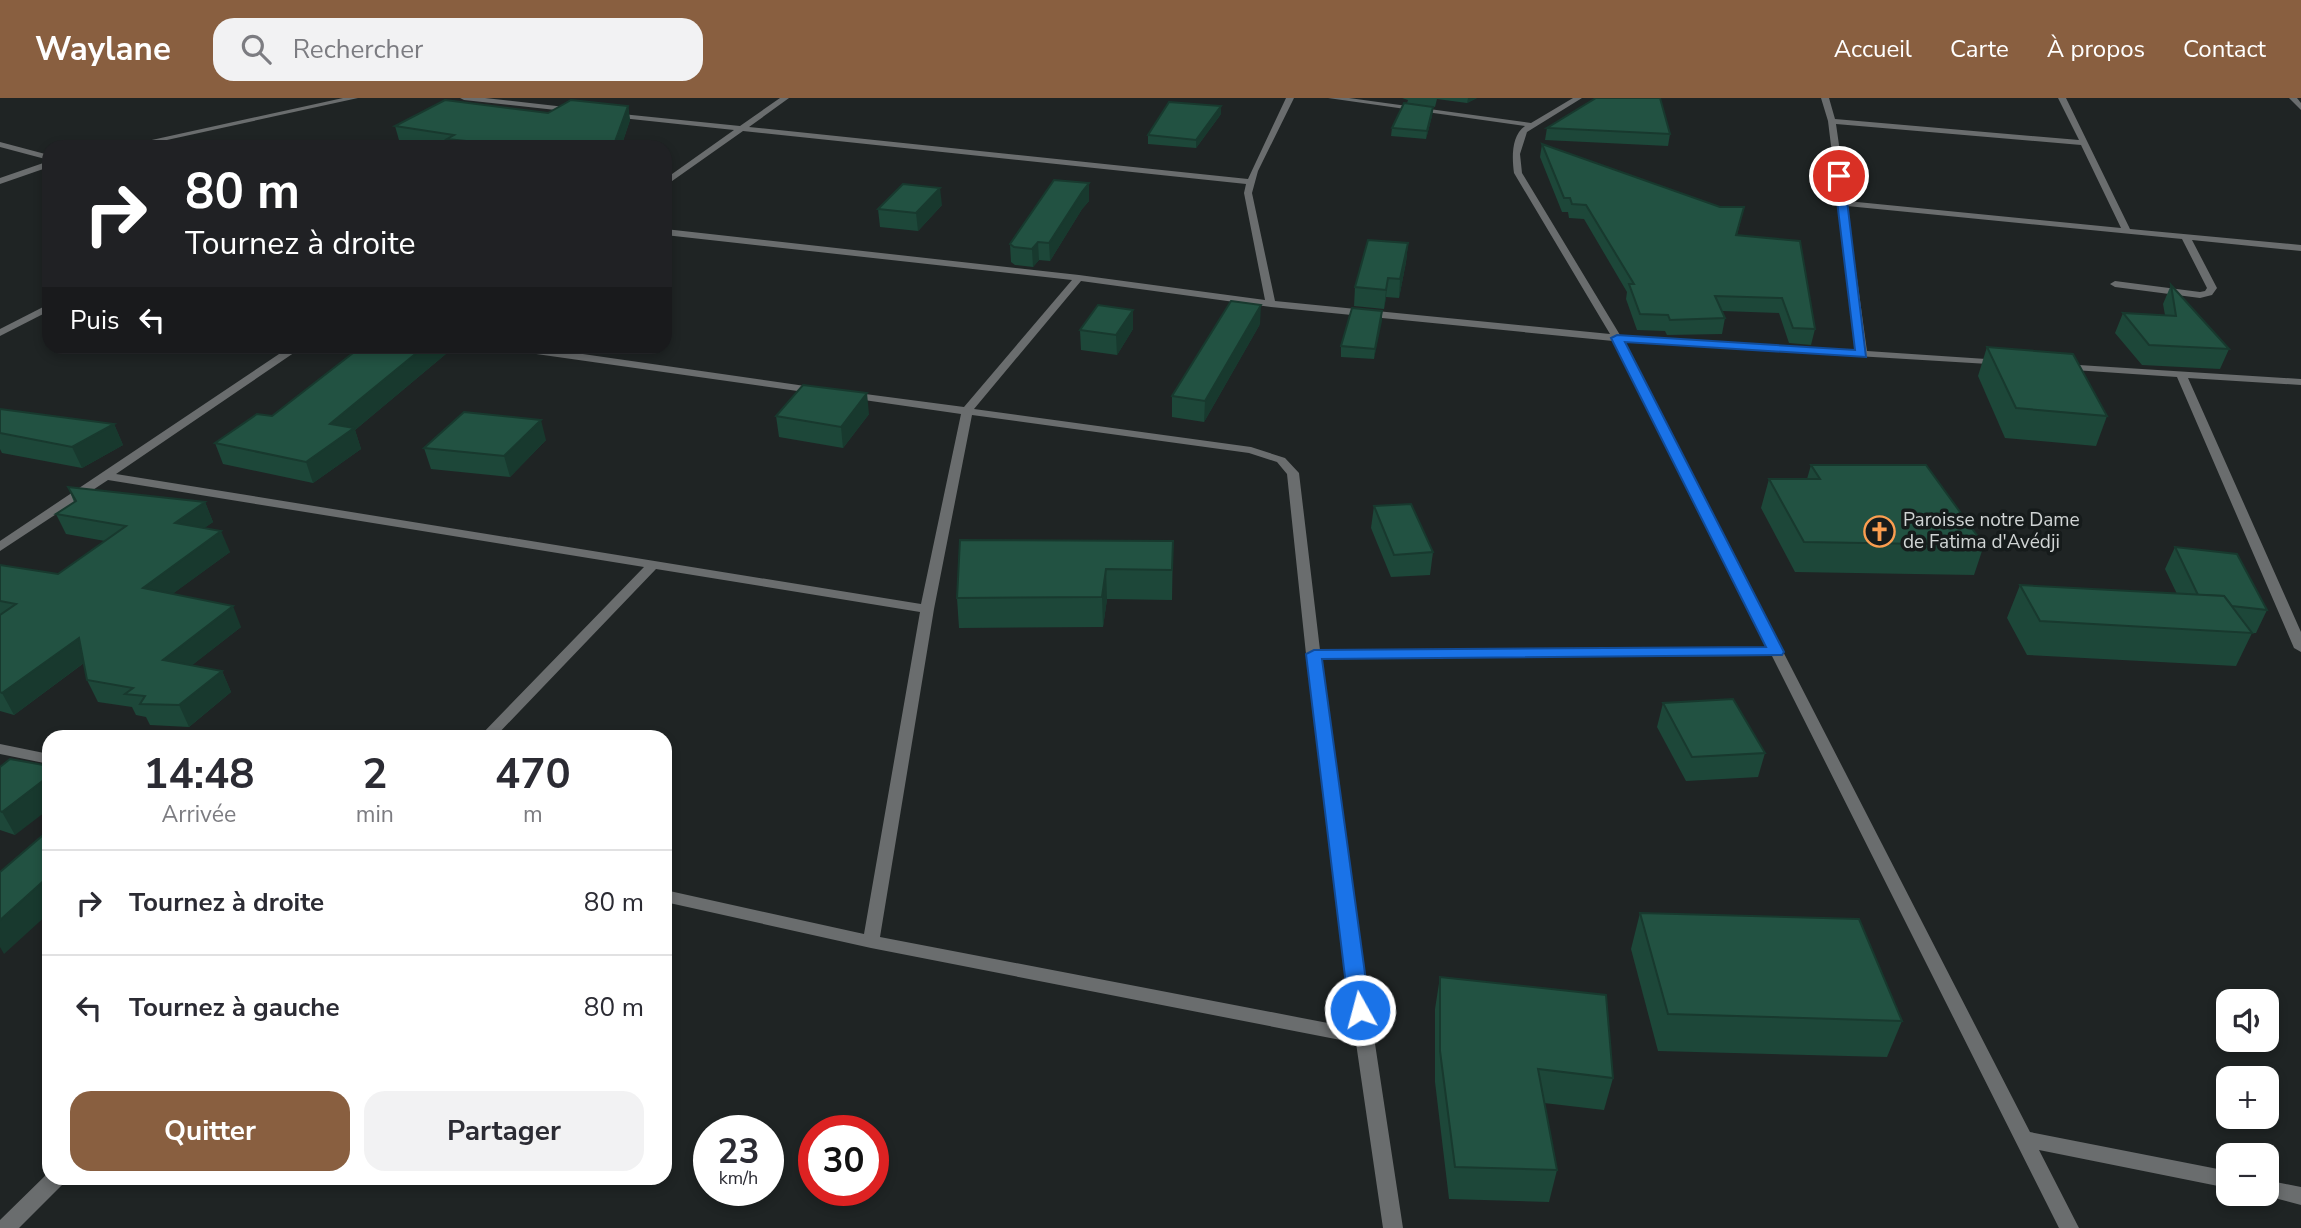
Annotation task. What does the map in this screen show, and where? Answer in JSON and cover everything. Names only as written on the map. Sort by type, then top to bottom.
[{"type":"street","points":[[157,140],[354,98]]},
{"type":"street","points":[[464,98],[584,111]]},
{"type":"street","points":[[672,178],[785,98]]},
{"type":"street","points":[[1271,304],[1248,193],[1290,98]]},
{"type":"street","points":[[1332,98],[1532,125]]},
{"type":"street","points":[[1577,98],[1523,131],[1516,153],[1518,173],[1617,338],[2069,1228]]},
{"type":"street","points":[[1825,98],[1832,121],[1862,354]]},
{"type":"street","points":[[2062,98],[2082,144],[2127,231]]},
{"type":"street","points":[[2293,98],[2301,108]]},
{"type":"street","points":[[597,113],[1251,182]]},
{"type":"street","points":[[1832,121],[2082,144]]},
{"type":"street","points":[[0,144],[42,156]]},
{"type":"street","points":[[0,181],[42,166]]},
{"type":"street","points":[[1842,203],[2301,248]]},
{"type":"street","points":[[672,233],[1079,278],[1271,304],[1617,338],[2015,364]]},
{"type":"street","points":[[2115,284],[2200,295],[2208,293],[2212,288],[2185,236]]},
{"type":"street","points":[[871,942],[927,609],[967,411],[1079,278]]},
{"type":"street","points":[[0,333],[42,311]]},
{"type":"street","points":[[0,547],[287,354]]},
{"type":"street","points":[[557,354],[830,392]]},
{"type":"street","points":[[2056,366],[2301,382]]},
{"type":"street","points":[[2181,374],[2301,648]]},
{"type":"street","points":[[843,394],[1251,450],[1281,460],[1293,473],[1363,1037],[1393,1228]]},
{"type":"street","points":[[106,476],[927,609]]},
{"type":"street","points":[[493,730],[653,565]]},
{"type":"street","points":[[1314,654],[1777,652]]},
{"type":"street","points":[[0,748],[42,757]]},
{"type":"street","points":[[672,898],[871,942],[1363,1037]]},
{"type":"street","points":[[2022,1138],[2216,1178]]},
{"type":"street","points":[[6,1228],[49,1185]]},
{"type":"street","points":[[2279,1191],[2301,1196]]},
{"type":"building","points":[[1596,98],[1660,98],[1670,134],[1547,128]]},
{"type":"building","points":[[445,100],[548,113],[571,100],[628,106],[616,140],[456,140],[447,139],[454,135],[395,126]]},
{"type":"building","points":[[1169,102],[1221,106],[1196,140],[1148,135]]},
{"type":"building","points":[[1404,103],[1433,107],[1427,131],[1392,128]]},
{"type":"building","points":[[1542,144],[1720,207],[1744,207],[1736,235],[1800,241],[1815,329],[1793,328],[1782,298],[1715,296],[1725,318],[1670,320],[1668,315],[1640,314],[1629,284],[1634,284],[1586,205],[1572,204],[1570,198],[1564,198]]},
{"type":"building","points":[[1054,180],[1089,183],[1049,243],[1038,242],[1032,249],[1014,247],[1010,244]]},
{"type":"building","points":[[903,184],[940,188],[916,213],[878,209]]},
{"type":"building","points":[[1368,240],[1408,243],[1400,279],[1388,278],[1386,290],[1355,287]]},
{"type":"building","points":[[2171,285],[2229,349],[2149,345],[2123,313],[2176,316]]},
{"type":"building","points":[[1231,301],[1261,305],[1205,401],[1172,396]]},
{"type":"building","points":[[1098,305],[1133,310],[1116,335],[1080,330]]},
{"type":"building","points":[[1352,308],[1382,311],[1375,349],[1341,346]]},
{"type":"building","points":[[1987,347],[2073,354],[2107,416],[2016,408]]},
{"type":"building","points":[[352,354],[415,354],[330,424],[354,428],[306,462],[215,443],[257,414],[272,416]]},
{"type":"building","points":[[803,385],[867,393],[841,427],[776,416]]},
{"type":"building","points":[[0,409],[114,424],[72,447],[0,433]]},
{"type":"building","points":[[464,412],[541,420],[504,456],[424,448]]},
{"type":"building","points":[[1811,465],[1926,465],[1984,545],[1804,542],[1769,479],[1820,479]]},
{"type":"building","points":[[68,487],[205,502],[175,523],[221,531],[143,588],[233,606],[163,660],[222,671],[179,705],[140,704],[145,696],[125,694],[133,688],[87,680],[79,638],[0,692],[0,615],[16,604],[0,601],[0,565],[58,574],[126,526],[56,514],[76,501]]},
{"type":"building","points":[[1411,504],[1433,552],[1394,555],[1374,506]]},
{"type":"building","points":[[960,540],[1173,541],[1172,570],[1106,569],[1102,597],[957,598]]},
{"type":"building","points":[[2175,547],[2237,554],[2267,610],[2232,606],[2224,596],[2198,595]]},
{"type":"building","points":[[2020,585],[2224,596],[2252,633],[2040,621]]},
{"type":"building","points":[[1733,699],[1765,753],[1692,757],[1663,703]]},
{"type":"building","points":[[10,759],[42,765],[42,781],[2,812],[0,811],[0,767]]},
{"type":"building","points":[[42,836],[42,882],[0,920],[0,872]]},
{"type":"building","points":[[1640,913],[1859,919],[1902,1021],[1668,1014]]},
{"type":"building","points":[[1440,977],[1606,995],[1613,1078],[1538,1069],[1557,1170],[1455,1167],[1440,1051]]},
{"type":"place","name":"Paroisse notre Dame de Fatima d'Avédji","points":[[1880,531]]},
{"type":"route","points":[[1360,1010],[1314,654],[1777,652],[1617,338],[1862,354],[1839,176]]}]
